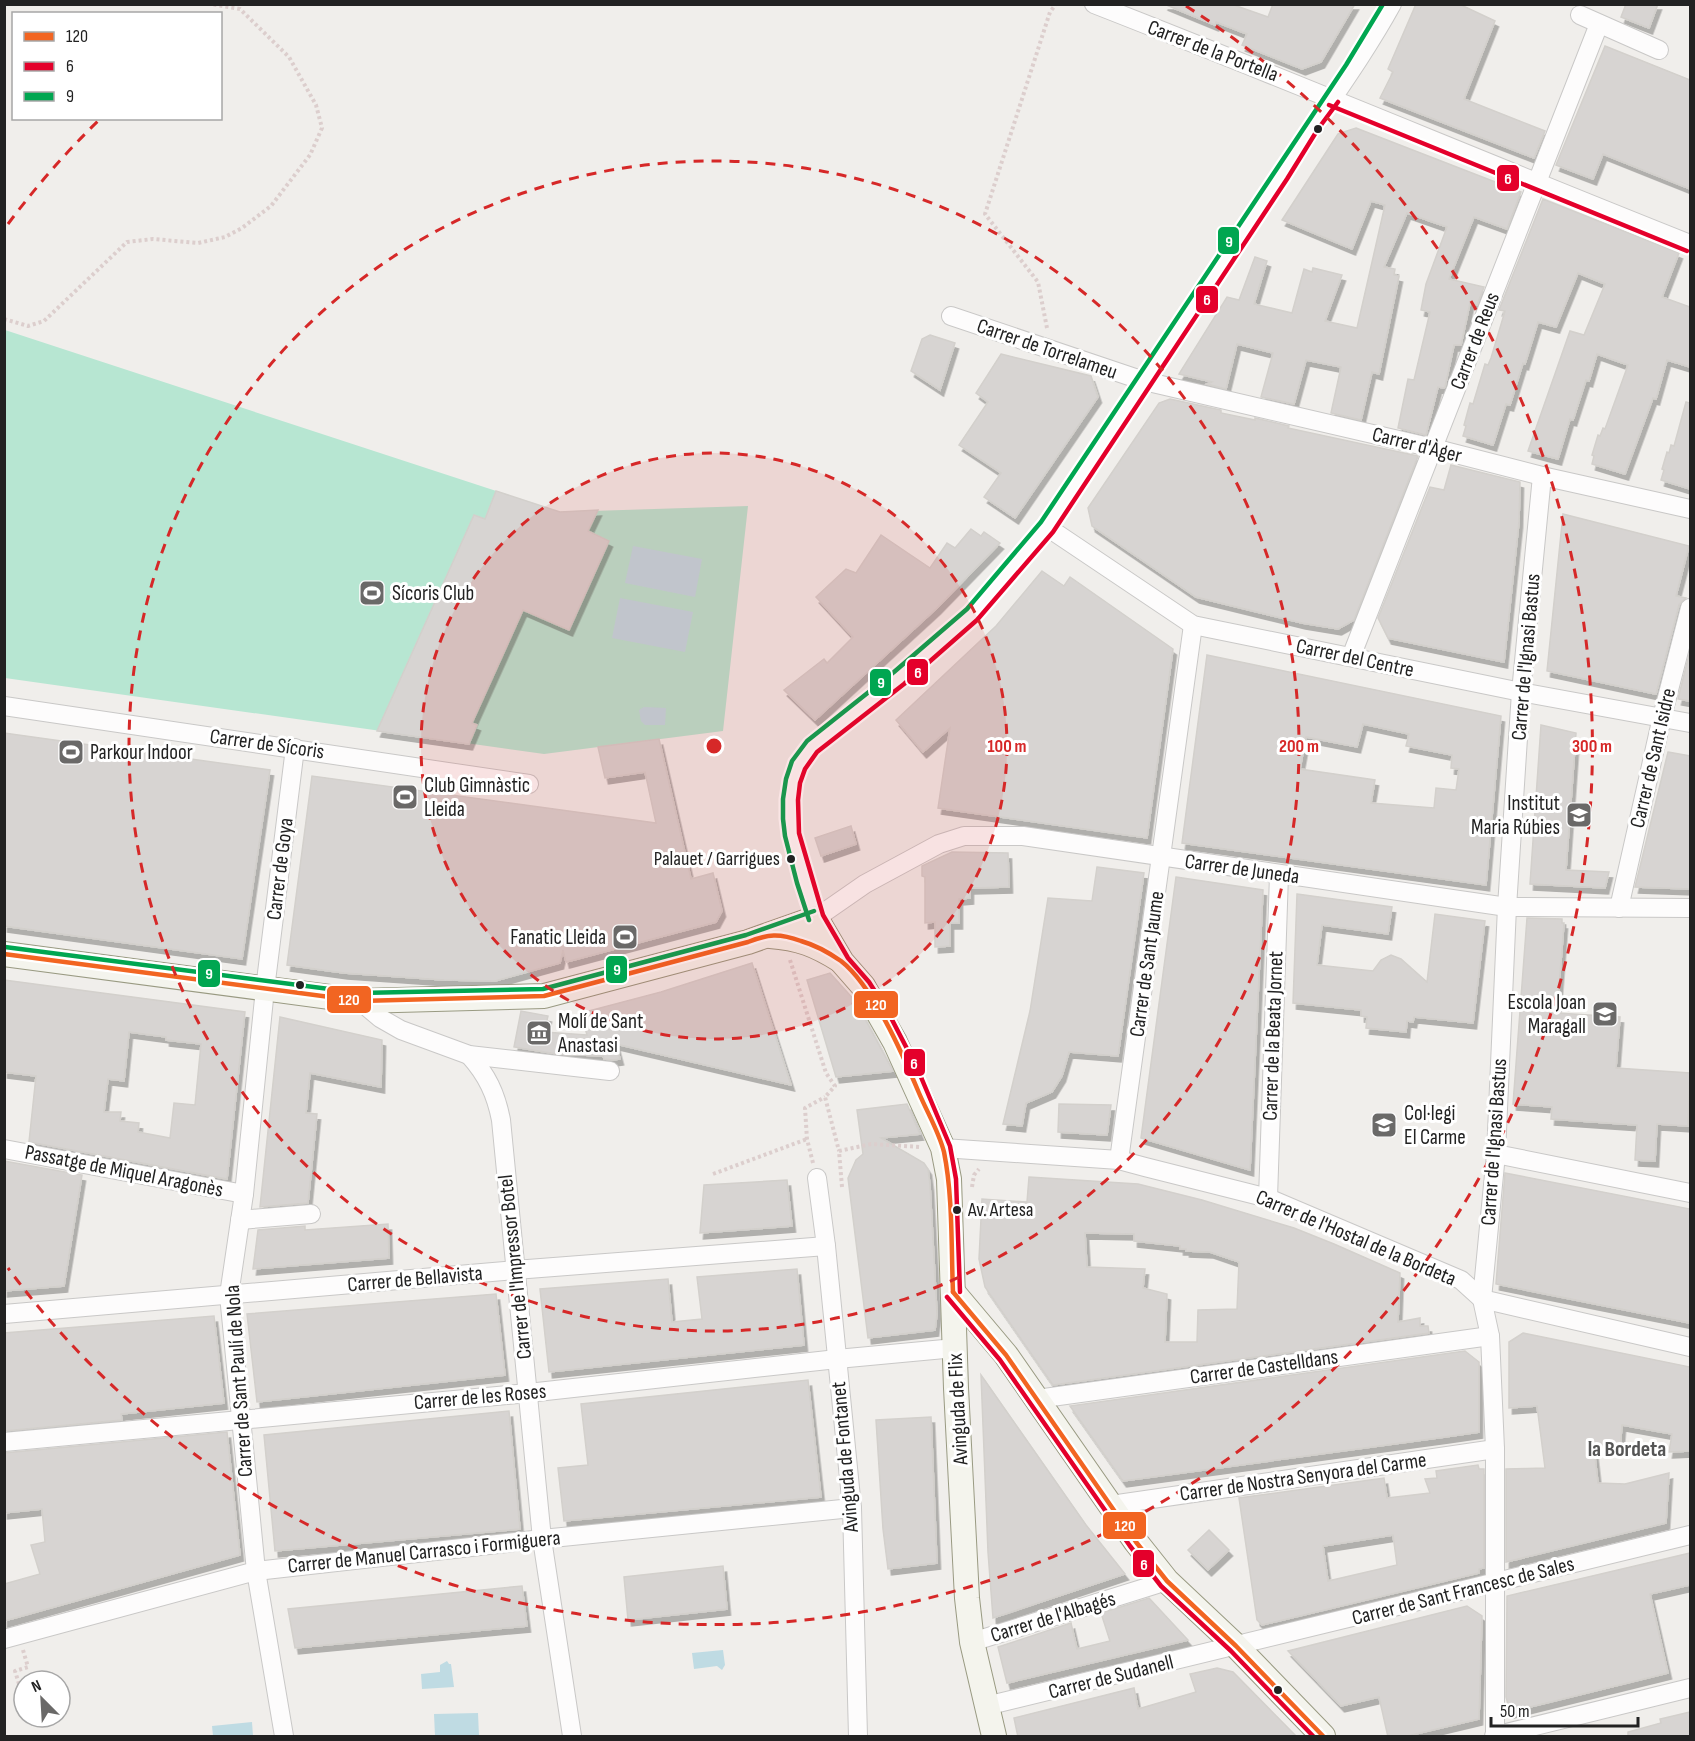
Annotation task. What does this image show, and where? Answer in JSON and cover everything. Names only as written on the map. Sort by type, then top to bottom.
[{"type":"main road","points":[[4,954],[360,1001],[544,996],[774,936],[816,918],[842,962]]},
{"type":"main road","points":[[774,936],[790,937],[817,946],[842,962]]},
{"type":"main road","name":"Avinguda de Flix","points":[[842,962],[863,986],[880,1013],[911,1073],[943,1148],[949,1179],[967,1598],[972,1642],[994,1737]]},
{"type":"main road","points":[[953,1292],[991,1335],[1136,1542],[1167,1581],[1236,1646],[1323,1737]]},
{"type":"street","name":"Carrer de la Portella","points":[[1094,4],[1690,244]]},
{"type":"street","points":[[816,918],[804,881],[790,818],[790,800],[798,765],[812,747],[900,678],[972,614],[1047,527],[1374,37],[1392,4]]},
{"type":"street","points":[[1580,15],[1659,50]]},
{"type":"street","name":"Carrer de Reus","points":[[1351,657],[1599,24]]},
{"type":"street","name":"Carrer de Torrelameu","points":[[951,316],[1144,381]]},
{"type":"street","name":"Carrer d'Àger","points":[[1144,381],[1690,509]]},
{"type":"street","name":"Carrer de l'Ignasi Bastus","points":[[1495,1736],[1495,1449],[1490,1336],[1482,1299],[1496,1154],[1507,907],[1521,692],[1542,476]]},
{"type":"street","name":"Carrer del Centre","points":[[1047,527],[1193,625],[1521,692],[1690,723]]},
{"type":"street","name":"Carrer de Sant Isidre","points":[[1619,908],[1662,717],[1690,608]]},
{"type":"street","name":"Carrer de Sant Jaume","points":[[1119,1160],[1193,625]]},
{"type":"street","name":"Carrer de Sícoris","points":[[4,706],[529,784]]},
{"type":"street","name":"Carrer de Goya","points":[[265,989],[295,748]]},
{"type":"street","name":"Carrer de Juneda","points":[[816,918],[866,884],[939,844],[964,836],[1023,836],[1507,907],[1690,908]]},
{"type":"street","name":"Carrer de la Beata Jornet","points":[[1268,1198],[1279,875]]},
{"type":"street","name":"Carrer de Sant Paulí de Nola","points":[[265,989],[244,1194],[229,1295],[256,1571],[284,1737]]},
{"type":"street","points":[[360,1001],[380,1018],[401,1030],[469,1055],[610,1071]]},
{"type":"street","name":"Carrer de l'Impressor Botel","points":[[469,1055],[488,1080],[498,1106],[542,1539],[572,1737]]},
{"type":"street","name":"Carrer de l'Hostal de la Bordeta","points":[[943,1148],[1119,1160],[1268,1198],[1461,1280],[1482,1299],[1690,1347]]},
{"type":"street","name":"Passatge de Miquel Aragonès","points":[[4,1149],[244,1194]]},
{"type":"street","points":[[1496,1154],[1690,1193]]},
{"type":"street","name":"Avinguda de Fontanet","points":[[817,1178],[852,1508],[858,1737]]},
{"type":"street","points":[[240,1220],[311,1214]]},
{"type":"street","name":"Carrer de Bellavista","points":[[4,1314],[826,1246]]},
{"type":"street","name":"Carrer de Castelldans","points":[[1037,1399],[1490,1336]]},
{"type":"street","name":"Carrer de les Roses","points":[[4,1442],[528,1393],[955,1348]]},
{"type":"street","name":"Carrer de Nostra Senyora del Carme","points":[[1111,1505],[1495,1449]]},
{"type":"street","name":"Carrer de Manuel Carrasco i Formiguera","points":[[4,1639],[256,1571],[852,1508]]},
{"type":"street","name":"Carrer de Sant Francesc de Sales","points":[[1236,1646],[1690,1535]]},
{"type":"street","name":"Carrer de l'Albagés","points":[[972,1642],[1167,1581]]},
{"type":"street","name":"Carrer de Sudanell","points":[[986,1706],[1236,1646]]},
{"type":"street","points":[[1495,1736],[1690,1688]]},
{"type":"path","points":[[4,319],[28,326],[44,321],[127,242],[153,239],[198,243],[225,237],[242,228],[271,206],[310,155],[322,128],[316,105],[289,57],[240,9],[211,4]]},
{"type":"path","points":[[1051,350],[1038,282],[985,214],[1050,12],[1056,4]]},
{"type":"path","points":[[774,936],[826,1073],[835,1086],[825,1097],[805,1108],[807,1139],[817,1178]]},
{"type":"path","points":[[825,1097],[838,1151],[842,1186]]},
{"type":"path","points":[[713,1174],[807,1139]]},
{"type":"path","points":[[838,1151],[871,1144],[943,1148]]},
{"type":"path","points":[[971,1198],[974,1175],[980,1168],[973,1151]]},
{"type":"path","points":[[22,1669],[28,1667]]},
{"type":"green space","name":"Sícoris Club","points":[[5,330],[560,512],[748,506],[723,731],[544,754],[5,678]]},
{"type":"water","points":[[633,546],[702,559],[695,597],[625,583]]},
{"type":"water","points":[[620,598],[693,612],[685,652],[612,638]]},
{"type":"water","points":[[644,707],[666,708],[665,725],[645,725],[641,721],[639,710]]},
{"type":"water","points":[[723,1650],[725,1665],[722,1670],[717,1666],[694,1669],[692,1653]]},
{"type":"water","points":[[447,1661],[451,1664],[454,1687],[422,1689],[421,1674],[440,1672],[440,1665]]},
{"type":"water","points":[[478,1713],[479,1736],[435,1736],[434,1714]]},
{"type":"water","points":[[252,1722],[253,1736],[213,1736],[212,1726]]},
{"type":"building","points":[[1164,4],[1231,4],[1268,17],[1273,4],[1355,4],[1321,62],[1302,69],[1242,45],[1247,34],[1216,22],[1215,25]]},
{"type":"building","points":[[1416,4],[1459,4],[1495,21],[1464,99],[1545,131],[1534,158],[1380,98],[1393,72],[1388,69]]},
{"type":"building","points":[[1626,4],[1658,4],[1649,28],[1621,17]]},
{"type":"building","points":[[1605,46],[1690,80],[1690,189],[1603,154],[1593,179],[1556,165]]},
{"type":"building","points":[[1356,128],[1521,192],[1507,229],[1474,217],[1449,279],[1484,287],[1477,305],[1470,303],[1461,345],[1454,345],[1445,387],[1438,387],[1426,435],[1398,428],[1408,379],[1414,380],[1430,312],[1421,310],[1426,284],[1447,227],[1407,213],[1384,267],[1395,269],[1394,275],[1399,276],[1379,374],[1372,372],[1361,420],[1331,413],[1341,367],[1306,360],[1294,404],[1261,397],[1273,353],[1237,344],[1226,389],[1207,384],[1212,382],[1179,374],[1227,297],[1239,300],[1255,257],[1267,261],[1254,304],[1292,313],[1304,269],[1312,272],[1313,268],[1342,275],[1325,321],[1357,328],[1385,205],[1371,201],[1352,249],[1282,220],[1338,134]]},
{"type":"building","points":[[1543,199],[1679,253],[1662,297],[1690,307],[1690,367],[1667,360],[1656,399],[1653,398],[1625,474],[1592,464],[1594,456],[1592,455],[1598,435],[1600,436],[1603,428],[1605,429],[1628,365],[1597,354],[1573,420],[1570,419],[1558,459],[1528,451],[1570,331],[1584,335],[1605,284],[1578,273],[1556,327],[1538,322],[1510,405],[1506,404],[1493,445],[1463,436],[1470,403],[1473,404],[1485,364],[1488,365],[1491,358],[1505,311],[1499,310]]},
{"type":"building","points":[[930,335],[955,343],[940,390],[911,371],[922,339]]},
{"type":"building","points":[[1001,354],[1091,376],[1098,397],[1015,518],[984,497],[1001,473],[959,445],[988,402],[976,393]]},
{"type":"building","points":[[1170,399],[1221,410],[1221,413],[1255,420],[1255,418],[1289,426],[1288,428],[1418,456],[1354,620],[1338,629],[1302,623],[1196,597],[1092,526],[1088,508],[1159,403]]},
{"type":"building","points":[[1686,402],[1690,403],[1690,489],[1661,480],[1667,452],[1669,453],[1671,445],[1674,446]]},
{"type":"building","points":[[1451,465],[1520,482],[1519,522],[1504,662],[1388,638],[1378,618],[1430,487],[1444,490]]},
{"type":"building","points":[[496,491],[560,512],[598,510],[588,531],[609,541],[569,630],[523,610],[472,723],[477,725],[469,744],[377,731],[474,515],[485,519]]},
{"type":"building","points":[[1563,514],[1689,546],[1676,596],[1686,598],[1679,605],[1656,694],[1547,671]]},
{"type":"building","points":[[971,529],[981,536],[984,532],[1000,543],[937,608],[815,720],[784,690],[824,659],[827,663],[853,637],[816,597],[846,569],[856,573],[881,535],[930,568],[947,543],[955,548]]},
{"type":"building","points":[[1042,571],[1064,586],[1070,577],[1173,649],[1147,838],[938,808],[950,728],[923,752],[896,720],[996,626]]},
{"type":"building","points":[[1690,651],[1690,701],[1678,699]]},
{"type":"building","points":[[1207,655],[1501,716],[1486,885],[1182,843]],"holes":[[[1363,724],[1409,734],[1406,746],[1452,755],[1451,768],[1459,769],[1456,790],[1436,788],[1434,808],[1371,803],[1375,780],[1300,769],[1306,737],[1357,747]]]},
{"type":"building","points":[[1541,725],[1576,733],[1566,870],[1609,872],[1605,888],[1530,884]]},
{"type":"building","points":[[4,733],[270,770],[242,959],[4,926]]},
{"type":"building","points":[[659,739],[691,879],[713,873],[722,911],[716,922],[566,962],[563,950],[560,963],[495,981],[344,973],[287,965],[312,776],[656,823],[645,772],[605,778],[598,747]]},
{"type":"building","points":[[1668,752],[1690,756],[1690,889],[1635,887]]},
{"type":"building","points":[[851,826],[856,844],[821,856],[815,838]]},
{"type":"building","points":[[952,852],[1008,853],[1009,887],[970,888],[970,898],[959,899],[959,923],[950,923],[950,946],[935,947],[935,922],[925,923],[925,877],[922,876],[922,866]]},
{"type":"building","points":[[1097,867],[1144,873],[1118,1056],[1069,1052],[1062,1076],[1052,1092],[1026,1103],[1022,1126],[1003,1124],[1030,1011],[1048,898],[1092,901]]},
{"type":"building","points":[[1176,877],[1263,890],[1250,1170],[1141,1138]]},
{"type":"building","points":[[1297,894],[1392,907],[1388,934],[1322,925],[1317,965],[1373,971],[1381,960],[1391,955],[1401,959],[1427,982],[1435,914],[1485,921],[1473,1023],[1414,1017],[1413,1022],[1407,1021],[1406,1032],[1366,1028],[1367,1017],[1361,1016],[1361,1010],[1293,1003]]},
{"type":"building","points":[[1527,918],[1562,919],[1564,923],[1557,1013],[1620,1017],[1616,1068],[1690,1073],[1688,1126],[1657,1124],[1655,1161],[1635,1160],[1637,1125],[1551,1119],[1552,1107],[1513,1104]]},
{"type":"building","points":[[752,963],[791,1085],[616,1044],[620,1059],[613,1060],[604,1059],[603,1056],[557,1054],[514,1047],[521,1011],[548,1016],[544,1032],[587,1035],[581,1013],[661,992]]},
{"type":"building","points":[[830,973],[856,1002],[893,1071],[836,1077],[807,980]]},
{"type":"building","points":[[4,980],[245,1012],[227,1179],[29,1142],[36,1076],[4,1072]],"holes":[[[129,1032],[166,1037],[166,1040],[201,1044],[195,1105],[174,1103],[170,1138],[138,1132],[139,1123],[120,1121],[121,1112],[104,1112],[108,1079],[124,1081]]]},
{"type":"building","points":[[280,1017],[382,1040],[381,1087],[310,1073],[306,1113],[317,1114],[308,1203],[260,1207]]},
{"type":"building","points":[[907,1104],[920,1134],[881,1138],[924,1163],[928,1169],[937,1314],[935,1330],[868,1338],[848,1178],[856,1160],[863,1154],[857,1110]]},
{"type":"building","points":[[1059,1104],[1111,1105],[1107,1135],[1058,1132]]},
{"type":"building","points":[[4,1161],[82,1175],[64,1286],[4,1291]]},
{"type":"building","points":[[1505,1173],[1690,1209],[1690,1323],[1496,1284]]},
{"type":"building","points":[[1029,1177],[1138,1184],[1202,1200],[1294,1228],[1400,1273],[1398,1322],[1420,1318],[1420,1326],[1428,1326],[1429,1333],[1053,1385],[985,1287],[979,1259],[982,1199],[1027,1202]],"holes":[[[1085,1233],[1134,1234],[1134,1241],[1180,1246],[1180,1249],[1186,1249],[1186,1251],[1210,1252],[1239,1262],[1237,1309],[1198,1310],[1197,1342],[1165,1342],[1167,1294],[1143,1288],[1145,1269],[1087,1267]]]},
{"type":"building","points":[[787,1180],[792,1226],[700,1233],[704,1185]]},
{"type":"building","points":[[388,1224],[389,1258],[253,1269],[258,1230],[305,1226],[305,1230]]},
{"type":"building","points":[[797,1269],[804,1345],[549,1372],[540,1289],[668,1279],[672,1322],[702,1319],[697,1277]]},
{"type":"building","points":[[496,1294],[505,1375],[257,1402],[247,1314]]},
{"type":"building","points":[[214,1316],[224,1403],[121,1414],[122,1420],[4,1431],[4,1333]]},
{"type":"building","points":[[1523,1333],[1690,1367],[1690,1451],[1669,1452],[1672,1434],[1622,1425],[1620,1449],[1594,1448],[1598,1483],[1625,1484],[1669,1473],[1666,1523],[1506,1562],[1506,1469],[1545,1468],[1537,1406],[1509,1408],[1509,1342]]},
{"type":"building","points":[[1465,1351],[1479,1362],[1479,1432],[1445,1437],[1123,1481],[1070,1406]]},
{"type":"building","points":[[981,1375],[1086,1525],[1125,1574],[993,1618]]},
{"type":"building","points":[[808,1380],[821,1497],[564,1521],[558,1468],[588,1465],[581,1404]]},
{"type":"building","points":[[509,1411],[520,1529],[275,1551],[264,1435]]},
{"type":"building","points":[[931,1417],[937,1563],[888,1569],[876,1420]]},
{"type":"building","points":[[227,1432],[240,1555],[4,1621],[4,1584],[40,1574],[31,1545],[45,1542],[42,1509],[4,1513],[4,1453]]},
{"type":"building","points":[[1478,1465],[1479,1469],[1484,1469],[1484,1568],[1479,1569],[1479,1573],[1262,1625],[1257,1620],[1239,1498],[1384,1478],[1387,1498],[1430,1493],[1425,1479],[1437,1478],[1436,1471]],"holes":[[[1393,1535],[1397,1565],[1328,1581],[1323,1546]]]},
{"type":"building","points":[[1209,1530],[1229,1550],[1208,1570],[1188,1550]]},
{"type":"building","points":[[1690,1553],[1690,1585],[1650,1594],[1668,1673],[1510,1712],[1506,1697],[1507,1596]]},
{"type":"building","points":[[723,1566],[727,1609],[628,1620],[624,1577]]},
{"type":"building","points":[[522,1586],[527,1626],[295,1648],[288,1609]]},
{"type":"building","points":[[1149,1598],[1188,1640],[1007,1683],[998,1647],[1071,1623],[1077,1649],[1110,1641],[1101,1613]]},
{"type":"building","points":[[1467,1606],[1482,1616],[1479,1719],[1403,1737],[1388,1737],[1379,1697],[1341,1706],[1288,1651]]},
{"type":"building","points":[[1217,1668],[1233,1672],[1297,1737],[1018,1737],[1014,1718],[1134,1688],[1138,1709],[1196,1692],[1190,1674]]},
{"type":"building","points":[[1690,1712],[1690,1737],[1628,1737],[1628,1732],[1661,1723],[1660,1719]]},
{"type":"transit line","name":"9","points":[[809,920],[797,883],[783,819],[786,779],[792,761],[807,741],[894,672],[967,609],[1041,522],[1346,65],[1383,4]]},
{"type":"transit line","name":"6","points":[[960,1292],[956,1179],[950,1146],[918,1070],[887,1010],[869,982],[848,958],[823,915],[799,833],[800,783],[805,769],[817,752],[904,684],[977,620],[1053,532],[1338,102]]},
{"type":"transit line","name":"6","points":[[1329,105],[1687,251]]},
{"type":"transit line","name":"9","points":[[5,947],[360,993],[543,989],[746,935],[814,911]]},
{"type":"transit line","name":"120","points":[[4,954],[360,1001],[544,996],[762,937],[780,936],[806,943],[841,961],[853,972],[876,1004],[896,1041],[936,1130],[944,1152],[949,1186],[953,1292]]},
{"type":"transit line","name":"120","points":[[953,1292],[1006,1355],[1136,1542],[1167,1581],[1236,1646],[1323,1736]]},
{"type":"transit line","name":"6","points":[[947,1297],[1000,1360],[1130,1546],[1161,1586],[1231,1651],[1313,1736]]},
{"type":"place","name":"Sícoris Club","points":[[372,593]]},
{"type":"place","name":"Parkour Indoor","points":[[71,752]]},
{"type":"place","name":"Club Gimnàstic Lleida","points":[[405,797]]},
{"type":"place","name":"Institut Maria Rúbies","points":[[1579,815]]},
{"type":"place","name":"Palauet / Garrigues","points":[[791,859]]},
{"type":"place","name":"Fanatic Lleida","points":[[625,937]]},
{"type":"place","name":"Escola Joan Maragall","points":[[1605,1014]]},
{"type":"place","name":"Molí de Sant Anastasi","points":[[539,1033]]},
{"type":"place","name":"Col·legi El Carme","points":[[1384,1125]]},
{"type":"place","name":"Av. Artesa","points":[[957,1210]]},
{"type":"district","name":"la Bordeta","points":[[1627,1449]]}]
